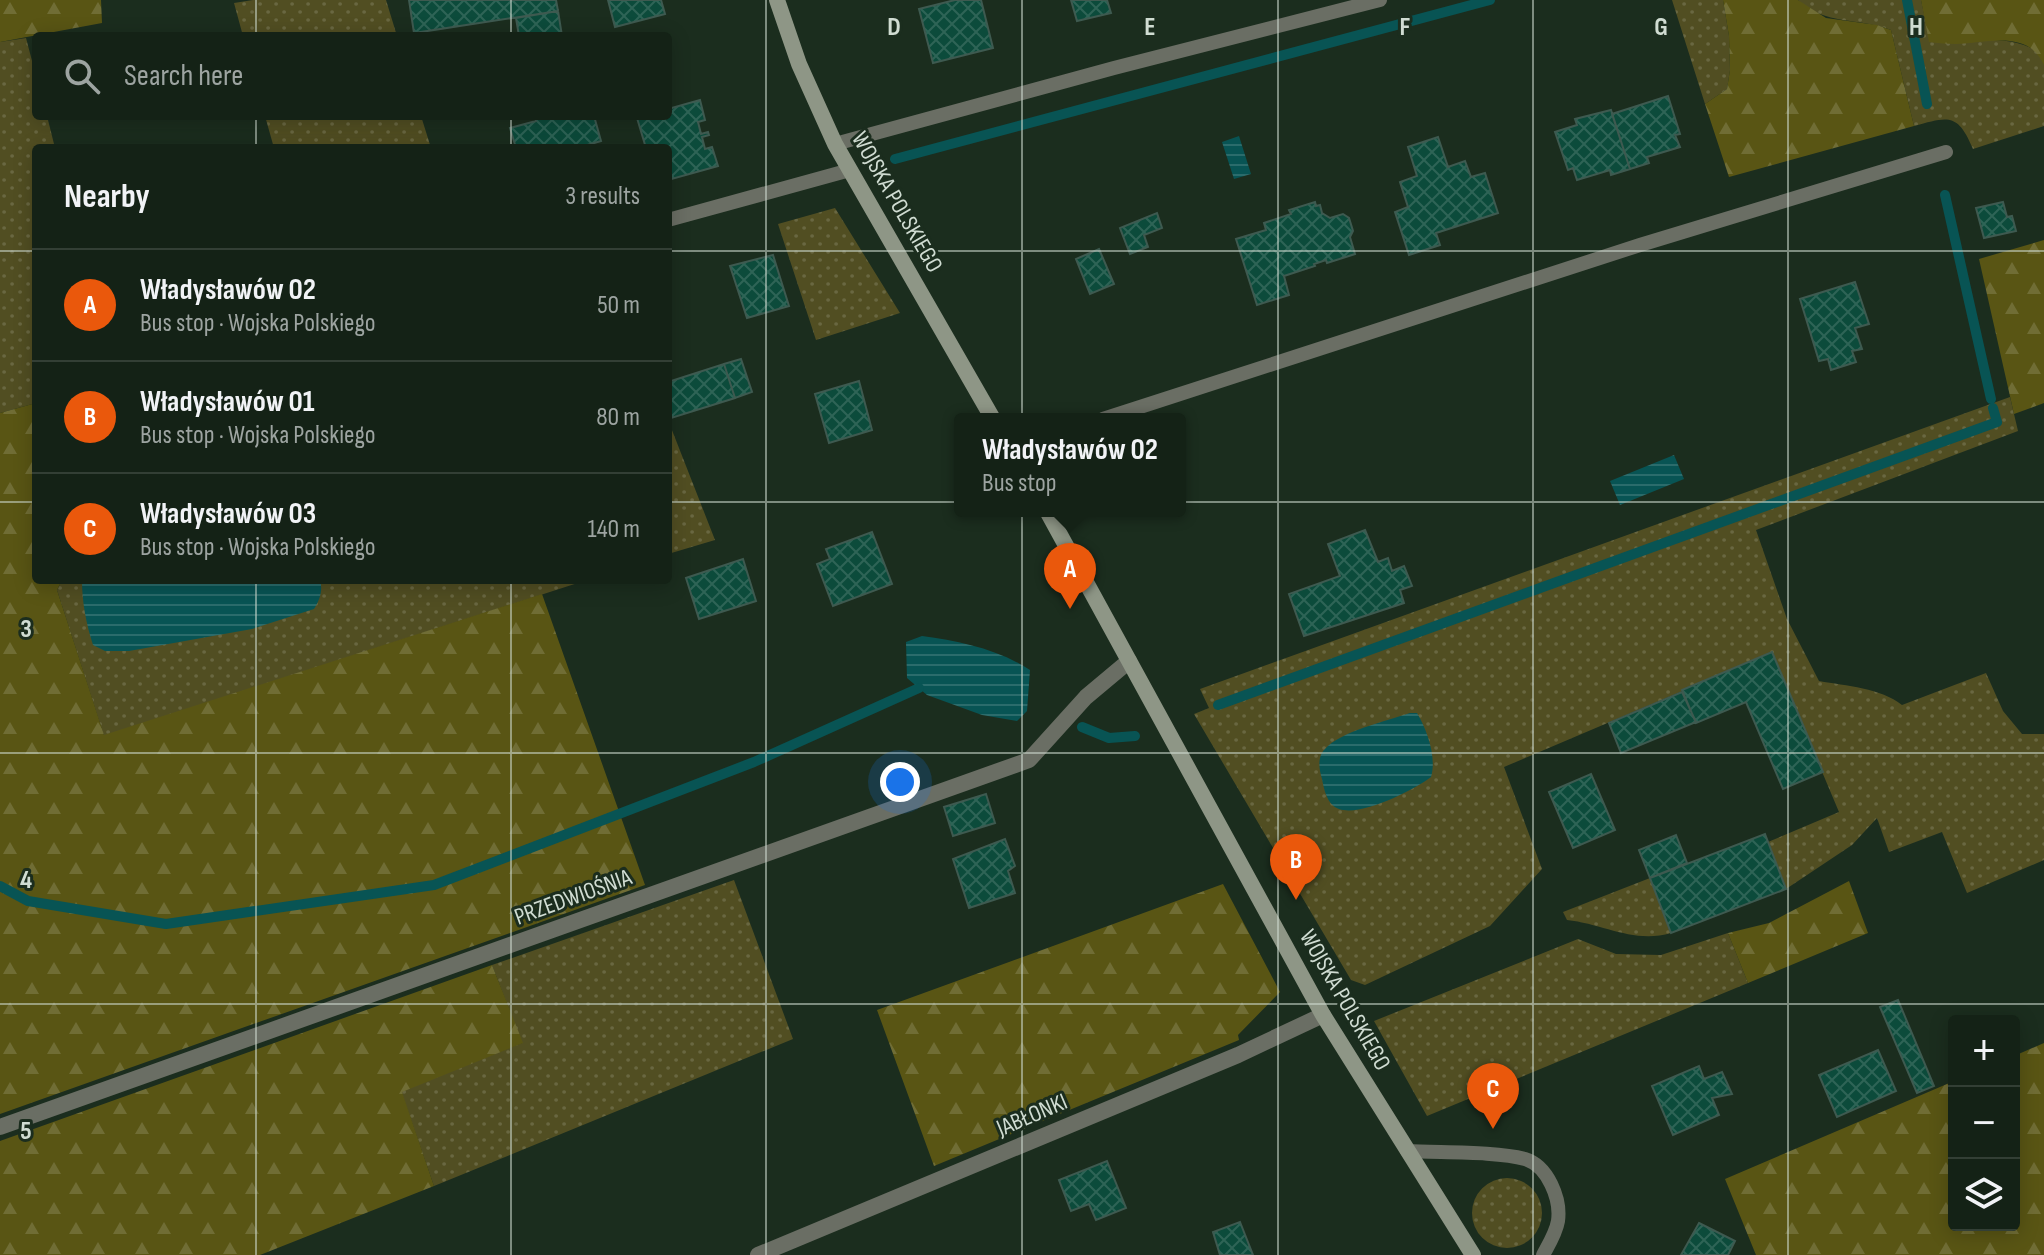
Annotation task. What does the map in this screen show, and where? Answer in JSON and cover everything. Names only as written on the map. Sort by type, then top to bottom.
[{"type":"street","name":"WOJSKA POLSKIEGO","points":[[777,0],[799,64],[835,144],[990,413]]},
{"type":"street","name":"WOJSKA POLSKIEGO","points":[[1050,517],[1323,1015],[1473,1255]]},
{"type":"street","name":"PRZEDWIOŚNIA","points":[[0,1127],[1029,760],[1097,687],[1129,661]]},
{"type":"street","name":"JABŁONKI","points":[[758,1255],[1238,1055],[1323,1015]]},
{"type":"lane","points":[[835,144],[1380,0]]},
{"type":"lane","points":[[1122,413],[1640,245],[1946,152]]},
{"type":"lane","points":[[672,219],[850,170]]},
{"type":"lane","points":[[1407,1151],[1524,1159],[1535,1164],[1547,1177],[1558,1211],[1558,1222],[1543,1255]]},
{"type":"shaded area","points":[[253,0],[386,0],[396,32],[242,32],[234,3]]},
{"type":"shaded area","points":[[1672,0],[1723,0],[1729,36],[1727,89],[1705,104]]},
{"type":"shaded area","points":[[1798,0],[1921,0],[1930,42],[1994,40],[2026,46],[2038,53],[2044,64],[2044,126],[1973,149],[1962,129],[1951,120],[1936,120],[1914,126],[1891,30],[1819,14]]},
{"type":"shaded area","points":[[26,38],[32,61],[32,120],[48,120],[54,144],[32,144],[32,404],[0,413],[0,42]]},
{"type":"shaded area","points":[[266,120],[422,120],[430,144],[273,144]]},
{"type":"shaded area","points":[[835,208],[900,313],[816,340],[778,224]]},
{"type":"shaded area","points":[[2010,397],[2018,431],[1756,530],[1787,619],[1819,681],[1874,691],[1902,705],[1986,673],[2003,711],[2022,734],[2044,734],[2044,860],[1967,893],[1942,832],[1889,852],[1877,818],[1852,845],[1786,889],[1768,842],[1839,812],[1772,653],[1504,767],[1542,869],[1490,926],[1365,985],[1351,980],[1194,714],[1209,708],[1200,689]]},
{"type":"shaded area","points":[[672,430],[715,540],[672,553]]},
{"type":"shaded area","points":[[60,584],[575,584],[104,736],[57,590]]},
{"type":"shaded area","points":[[1650,878],[1671,933],[1632,935],[1567,920],[1563,912]]},
{"type":"shaded area","points":[[734,880],[793,1039],[434,1186],[401,1091],[522,1043],[492,965]]},
{"type":"shaded area","points":[[1728,933],[1748,983],[1427,1116],[1374,1021],[1578,939],[1616,954],[1661,955]]},
{"type":"shaded area","points":[[1507,1178],[1532,1188],[1542,1213],[1532,1238],[1507,1248],[1482,1238],[1472,1213],[1482,1188]]},
{"type":"green space","points":[[0,0],[101,0],[102,23],[54,32],[32,32],[32,36],[0,42]]},
{"type":"green space","points":[[1723,0],[1798,0],[1826,18],[1891,30],[1914,126],[1729,177],[1705,104],[1727,89],[1729,36]]},
{"type":"green space","points":[[1921,0],[2044,0],[2044,65],[2028,46],[2017,42],[1929,42]]},
{"type":"green space","points":[[2044,240],[2044,403],[2014,414],[1979,259]]},
{"type":"green space","points":[[32,404],[32,584],[60,584],[57,590],[104,735],[542,594],[645,885],[0,1114],[0,413]]},
{"type":"green space","points":[[1849,881],[1868,933],[1748,983],[1728,933],[1769,923]]},
{"type":"green space","points":[[1223,884],[1280,992],[1238,1035],[1239,1040],[934,1166],[877,1010]]},
{"type":"green space","points":[[492,965],[523,1043],[402,1092],[434,1186],[260,1255],[0,1255],[0,1141]]},
{"type":"green space","points":[[2044,1043],[2044,1255],[1756,1255],[1725,1179],[1948,1084],[1948,1231],[2020,1231],[2020,1053]]},
{"type":"water","points":[[1239,136],[1251,174],[1234,179],[1222,142]]},
{"type":"water","points":[[1674,455],[1684,479],[1620,505],[1610,481]]},
{"type":"water","points":[[82,584],[321,584],[321,587],[314,609],[252,629],[129,651],[105,651],[93,645]]},
{"type":"water","points":[[922,636],[978,647],[1030,670],[1027,711],[1017,721],[982,715],[927,695],[907,678],[906,642]]},
{"type":"water","points":[[1417,713],[1427,735],[1433,761],[1431,777],[1413,789],[1373,806],[1349,810],[1335,807],[1327,796],[1321,775],[1319,763],[1322,752],[1353,732]]},
{"type":"building","points":[[409,0],[556,0],[558,11],[414,32]]},
{"type":"building","points":[[608,0],[661,0],[665,14],[615,27]]},
{"type":"building","points":[[955,0],[981,0],[993,48],[933,63],[919,9]]},
{"type":"building","points":[[1071,0],[1107,0],[1111,13],[1077,21]]},
{"type":"building","points":[[558,11],[561,32],[518,32],[516,18]]},
{"type":"building","points":[[1668,96],[1680,134],[1675,135],[1680,147],[1647,157],[1649,163],[1630,169],[1612,114]]},
{"type":"building","points":[[700,100],[705,120],[698,122],[701,134],[708,132],[709,135],[702,137],[705,149],[712,147],[718,166],[672,179],[672,144],[645,144],[638,120],[672,120],[672,108]]},
{"type":"building","points":[[1611,110],[1630,169],[1611,175],[1610,170],[1577,180],[1573,168],[1568,170],[1555,132],[1577,125],[1575,119]]},
{"type":"building","points":[[595,120],[601,141],[591,144],[515,144],[510,128],[536,121]]},
{"type":"building","points":[[1438,137],[1448,167],[1465,161],[1471,177],[1485,173],[1498,213],[1436,233],[1440,245],[1409,255],[1395,212],[1408,207],[1400,182],[1417,176],[1408,147]]},
{"type":"building","points":[[1315,202],[1316,206],[1320,205],[1322,213],[1330,218],[1343,214],[1349,218],[1355,254],[1327,263],[1326,260],[1284,276],[1289,295],[1257,305],[1236,239],[1266,230],[1264,223],[1291,214],[1289,210]]},
{"type":"building","points":[[2003,202],[2007,217],[2012,216],[2016,231],[1984,238],[1976,208]]},
{"type":"building","points":[[1157,213],[1162,228],[1144,235],[1148,247],[1130,254],[1120,228]]},
{"type":"building","points":[[1099,249],[1114,284],[1090,294],[1076,259]]},
{"type":"building","points":[[773,255],[789,306],[747,318],[730,266]]},
{"type":"building","points":[[1855,282],[1869,324],[1855,328],[1862,349],[1852,351],[1856,362],[1831,370],[1828,359],[1819,361],[1800,299]]},
{"type":"building","points":[[741,359],[752,392],[735,398],[724,364]]},
{"type":"building","points":[[724,364],[735,398],[672,418],[672,381]]},
{"type":"building","points":[[859,381],[872,430],[829,443],[815,394]]},
{"type":"building","points":[[1365,530],[1378,562],[1388,558],[1392,571],[1404,566],[1412,586],[1400,590],[1404,603],[1304,636],[1289,594],[1340,576],[1328,544]]},
{"type":"building","points":[[872,532],[892,584],[833,606],[817,564],[830,559],[826,549]]},
{"type":"building","points":[[743,559],[756,601],[699,619],[686,578]]},
{"type":"building","points":[[1772,652],[1823,772],[1783,789],[1746,702],[1696,723],[1682,690]]},
{"type":"building","points":[[1682,692],[1696,722],[1621,753],[1609,723]]},
{"type":"building","points":[[1591,774],[1615,830],[1573,848],[1549,792]]},
{"type":"building","points":[[986,794],[995,823],[953,836],[944,807]]},
{"type":"building","points":[[1765,834],[1786,889],[1671,933],[1650,878]]},
{"type":"building","points":[[1676,835],[1687,863],[1650,878],[1639,850]]},
{"type":"building","points":[[1005,839],[1015,866],[1008,871],[1015,893],[969,908],[953,859]]},
{"type":"building","points":[[1898,1000],[1934,1086],[1917,1093],[1880,1007]]},
{"type":"building","points":[[1878,1050],[1896,1091],[1837,1117],[1819,1075]]},
{"type":"building","points":[[1699,1066],[1704,1079],[1722,1072],[1732,1094],[1712,1098],[1719,1115],[1673,1135],[1652,1086]]},
{"type":"building","points":[[1107,1161],[1126,1208],[1096,1220],[1089,1204],[1071,1211],[1059,1180]]},
{"type":"building","points":[[1240,1222],[1253,1255],[1220,1255],[1213,1232]]},
{"type":"building","points":[[1699,1223],[1735,1241],[1728,1255],[1681,1255]]},
{"type":"waterway","points":[[895,159],[1490,0]]},
{"type":"waterway","points":[[1907,0],[1927,104]]},
{"type":"waterway","points":[[1945,195],[1991,399]]},
{"type":"waterway","points":[[1218,705],[1997,422],[1993,408]]},
{"type":"waterway","points":[[0,886],[28,901],[166,924],[434,885],[754,762],[919,688]]},
{"type":"waterway","points":[[1082,727],[1109,738],[1135,736]]},
{"type":"place","name":"Władysławów 02","points":[[1070,609]]},
{"type":"place","name":"Władysławów 01","points":[[1296,900]]},
{"type":"place","name":"Władysławów 03","points":[[1493,1129]]}]
